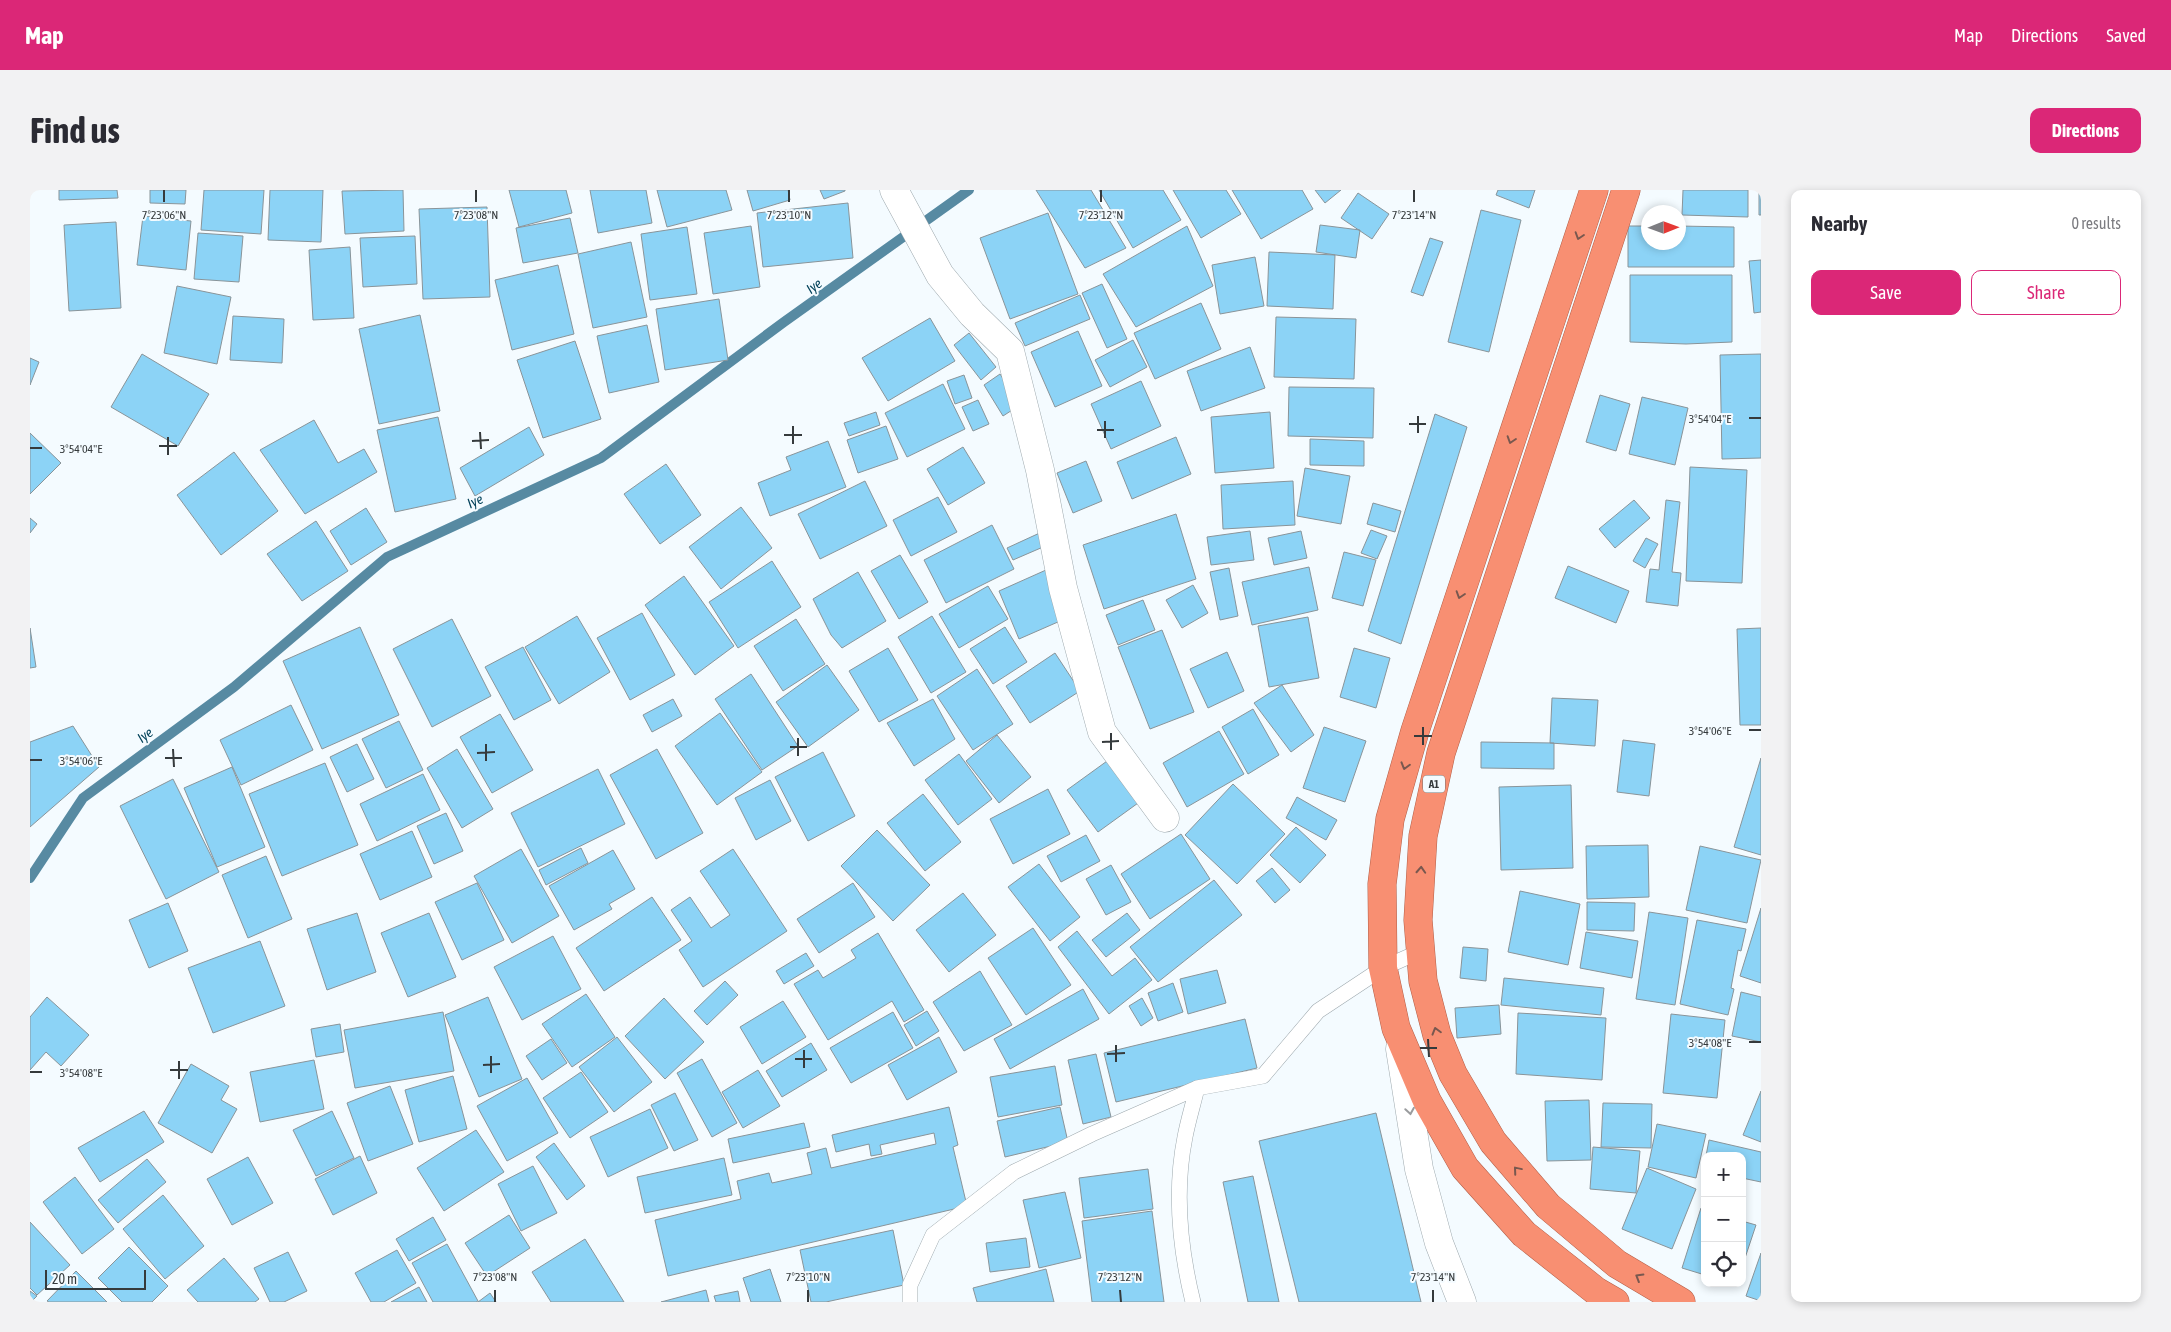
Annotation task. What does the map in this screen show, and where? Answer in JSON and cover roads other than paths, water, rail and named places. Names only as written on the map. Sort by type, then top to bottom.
[{"type":"highway","points":[[1594,190],[1415,731],[1390,820],[1382,884],[1383,968],[1396,1028],[1427,1101],[1466,1168],[1524,1234],[1596,1291],[1615,1302]]},
{"type":"highway","name":"A1","points":[[1626,190],[1441,753],[1422,836],[1418,920],[1423,981],[1437,1035],[1453,1074],[1493,1142],[1548,1206],[1617,1264],[1680,1302]]},
{"type":"highway","points":[[1522,406],[1551,417]]},
{"type":"street","points":[[894,190],[940,275],[972,314],[1010,351],[1040,470],[1063,588],[1102,732],[1165,818]]},
{"type":"street","points":[[1396,1028],[1419,1169],[1439,1243],[1462,1302]]},
{"type":"lane","points":[[910,1302],[910,1285],[933,1235],[1014,1172],[1092,1134],[1197,1088],[1263,1076],[1318,1011],[1383,968],[1421,951]]},
{"type":"lane","points":[[1193,1302],[1184,1263],[1179,1192],[1185,1138],[1197,1088]]},
{"type":"waterway","name":"Iye","points":[[30,878],[83,798],[234,687],[387,557],[601,458],[784,322],[969,190]]}]
